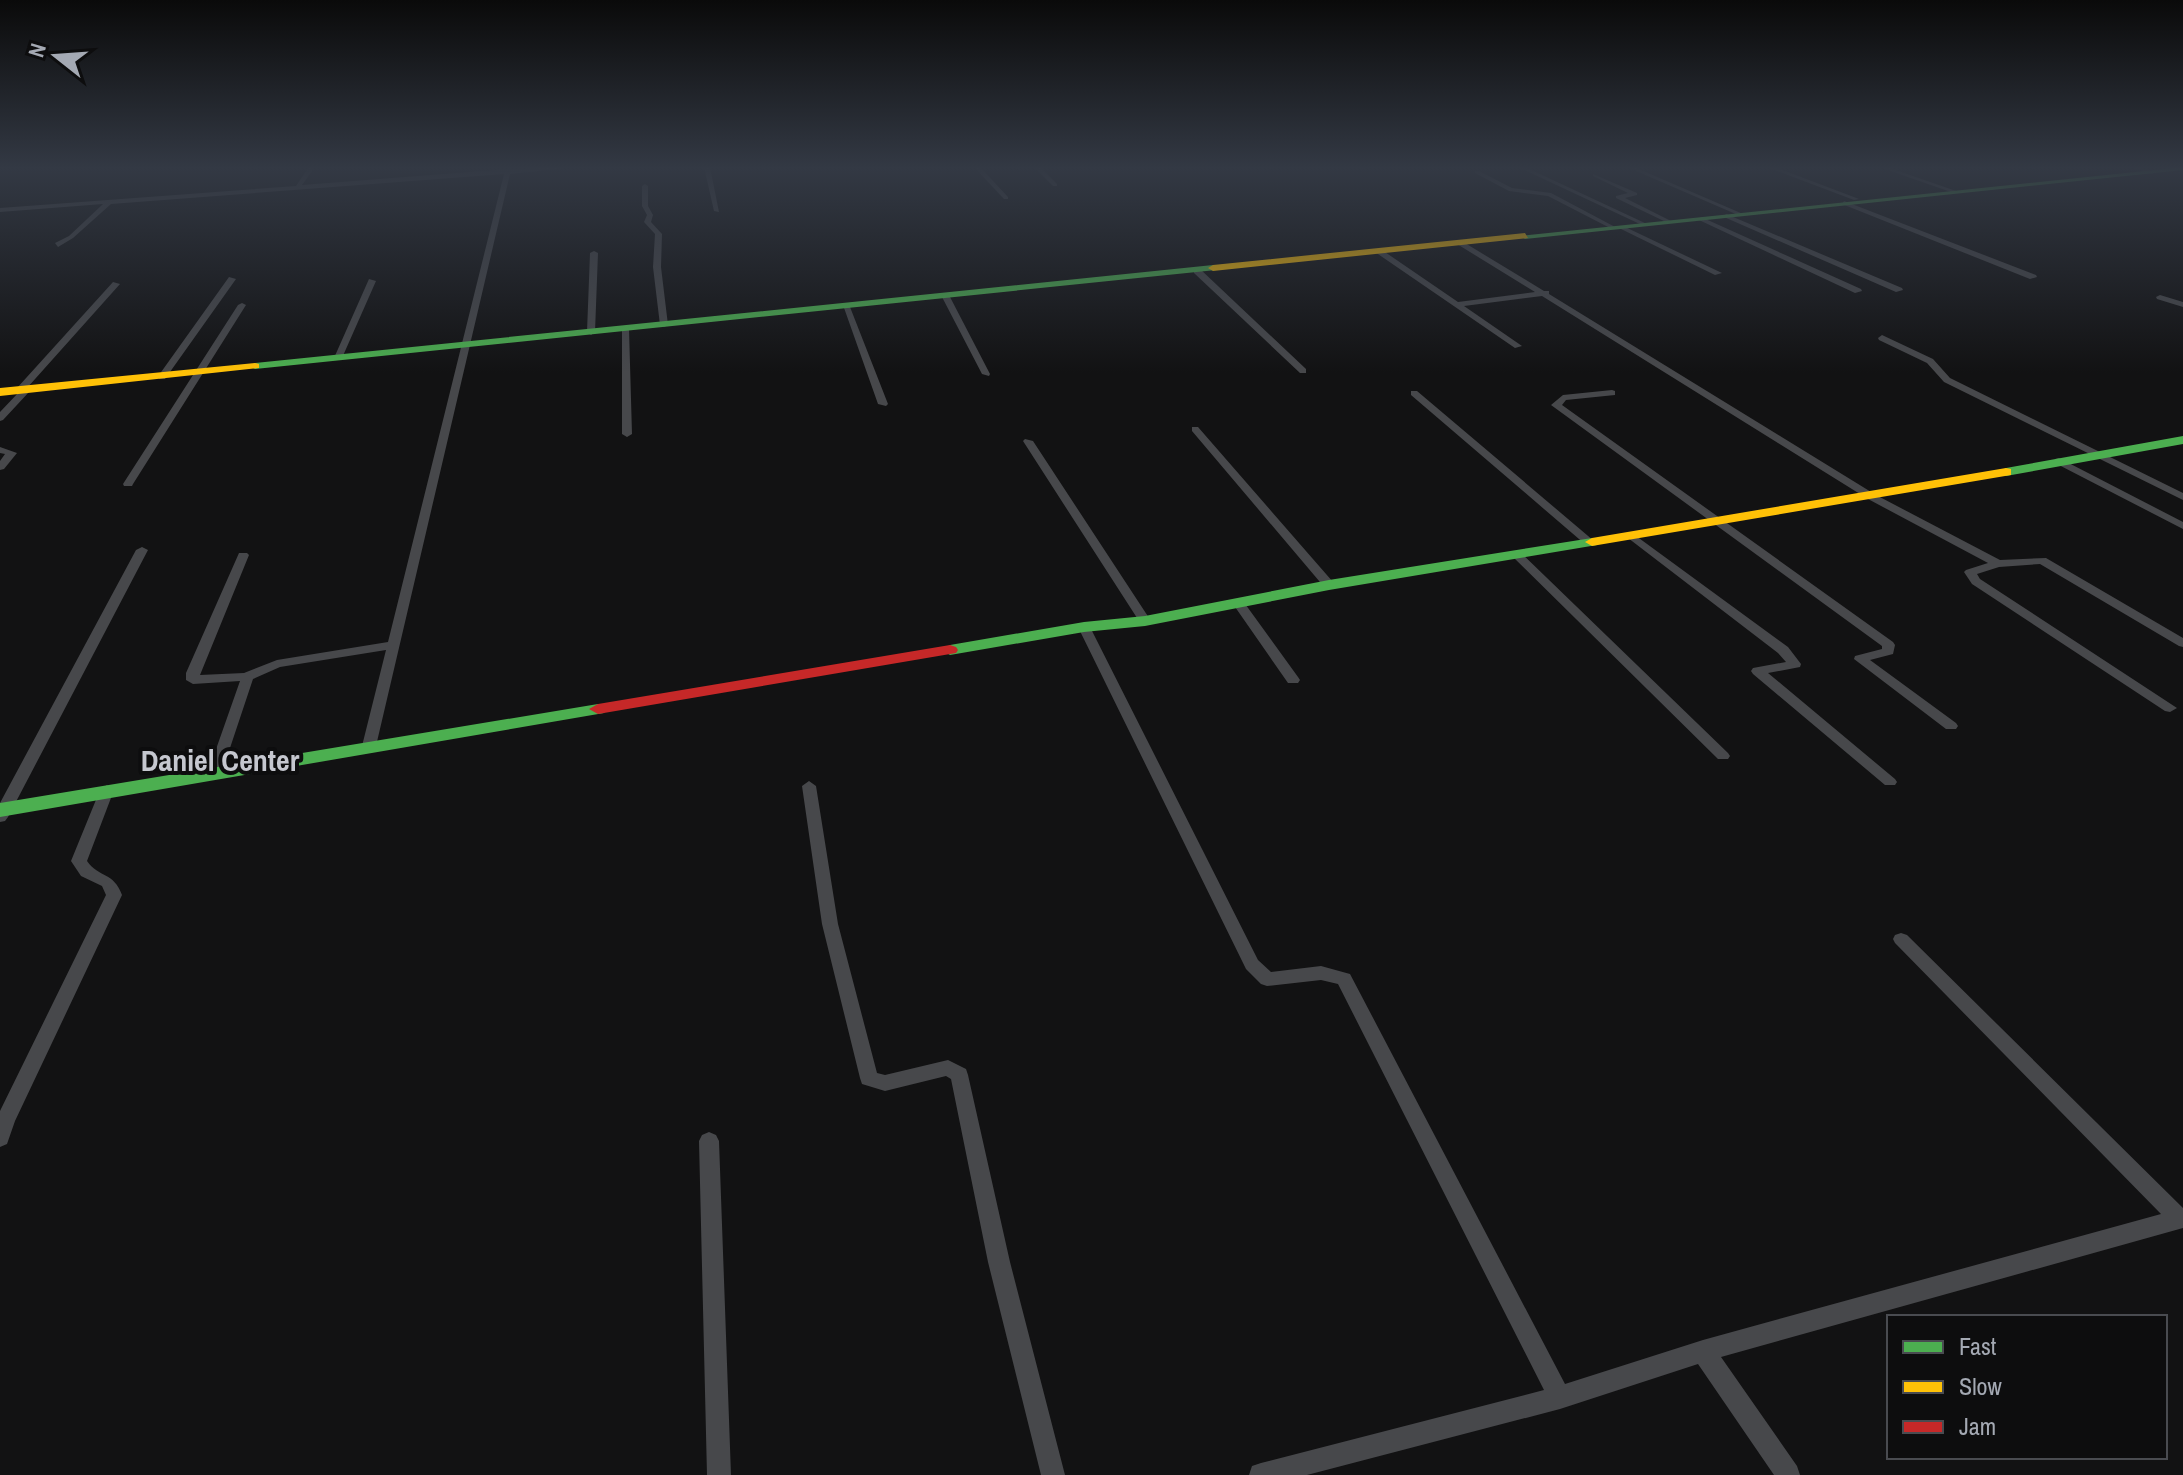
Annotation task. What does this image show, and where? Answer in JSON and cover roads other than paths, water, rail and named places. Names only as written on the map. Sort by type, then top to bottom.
[{"type":"street","points":[[58,245],[72,236]]},
{"type":"street","points":[[369,746],[492,236]]},
{"type":"street","points":[[659,236],[657,267],[664,325]]},
{"type":"street","points":[[0,392],[1530,236]]},
{"type":"street","points":[[1635,236],[1718,273]]},
{"type":"street","points":[[1738,236],[1858,291]]},
{"type":"street","points":[[1779,236],[1899,290]]},
{"type":"street","points":[[1934,236],[2033,277]]},
{"type":"street","points":[[1460,242],[1872,497],[1998,564]]},
{"type":"street","points":[[1379,252],[1518,346]]},
{"type":"street","points":[[591,332],[594,253]]},
{"type":"street","points":[[1197,271],[1303,371]]},
{"type":"street","points":[[162,377],[232,279]]},
{"type":"street","points":[[338,358],[372,281]]},
{"type":"street","points":[[0,418],[116,284]]},
{"type":"street","points":[[1460,304],[1546,293]]},
{"type":"street","points":[[946,297],[986,374]]},
{"type":"street","points":[[2160,297],[2183,305]]},
{"type":"street","points":[[128,484],[242,305]]},
{"type":"street","points":[[846,307],[883,404]]},
{"type":"street","points":[[625,329],[627,434]]},
{"type":"street","points":[[1882,338],[1930,361],[1947,380],[2183,497]]},
{"type":"street","points":[[1414,393],[1590,543]]},
{"type":"street","points":[[1612,393],[1563,398],[1556,405],[1889,645],[1888,651],[1860,659],[1951,726]]},
{"type":"street","points":[[1195,429],[1329,585]]},
{"type":"street","points":[[2,812],[107,790],[1084,627],[1145,621],[1329,585],[1872,497],[2183,440]]},
{"type":"street","points":[[1028,441],[1145,621]]},
{"type":"street","points":[[0,450],[12,453],[0,467]]},
{"type":"street","points":[[2059,461],[2183,526]]},
{"type":"street","points":[[1632,536],[1783,650],[1795,664],[1758,671],[1890,782]]},
{"type":"street","points":[[2,812],[142,550]]},
{"type":"street","points":[[1516,554],[1723,756]]},
{"type":"street","points":[[243,555],[193,673],[193,680],[246,677],[277,664],[393,645]]},
{"type":"street","points":[[2170,708],[1972,577],[1970,572],[1998,564],[2042,560],[2183,643]]},
{"type":"street","points":[[1239,604],[1293,680]]},
{"type":"street","points":[[1084,627],[1252,964],[1267,979],[1321,973],[1344,979],[1560,1397]]},
{"type":"street","points":[[215,772],[246,686],[246,677]]},
{"type":"street","points":[[809,786],[830,924],[869,1078],[885,1083],[948,1068],[959,1075],[999,1262],[1053,1475]]},
{"type":"street","points":[[0,1138],[5,1121],[114,895],[112,885],[104,878],[88,873],[79,861],[107,790]]},
{"type":"street","points":[[1261,1475],[1560,1397],[1703,1351],[2181,1219],[1901,939]]},
{"type":"street","points":[[709,1141],[719,1475]]},
{"type":"street","points":[[1703,1351],[1788,1475]]},
{"type":"district","name":"Daniel Center","points":[[220,760]]}]
